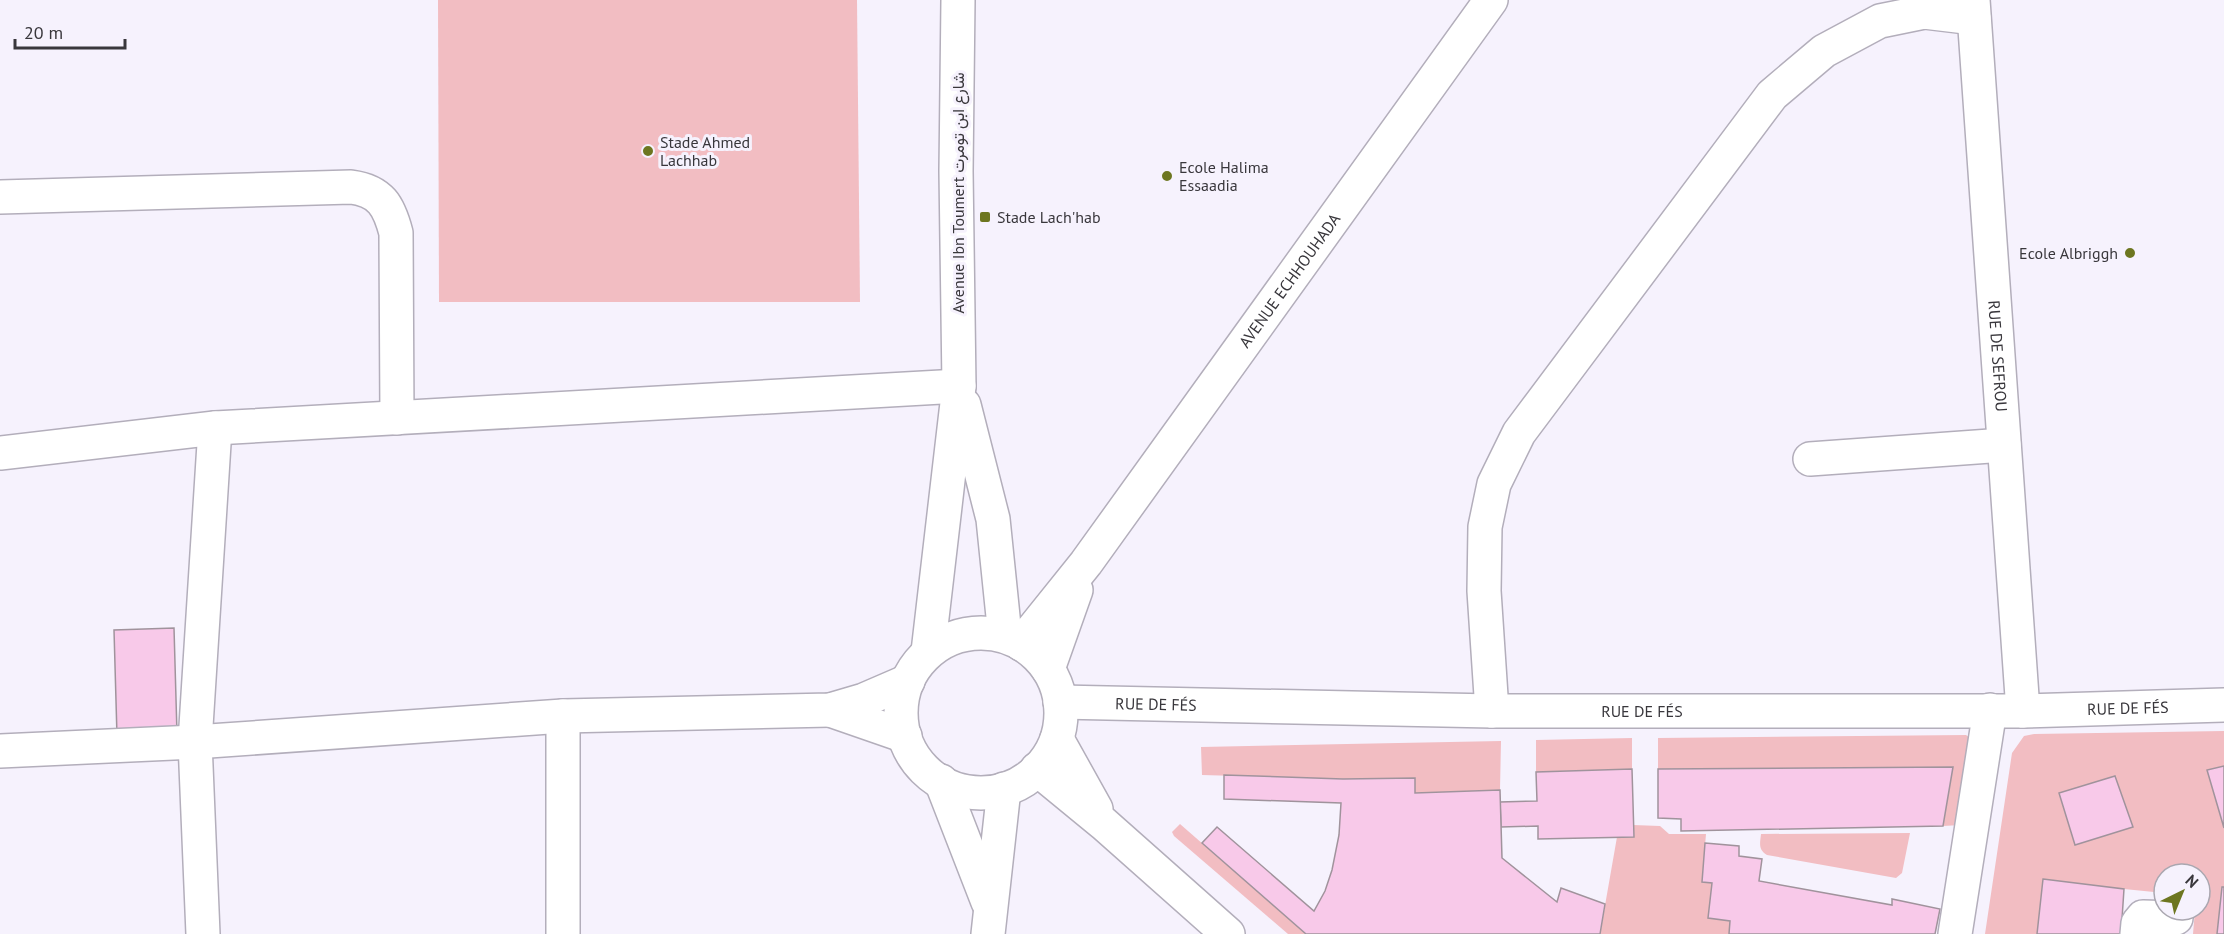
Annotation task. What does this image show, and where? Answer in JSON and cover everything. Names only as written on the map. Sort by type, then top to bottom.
[{"type":"street","name":"Avenue Ibn Toumert شارع ابن تومرت","points":[[928,652],[959,386],[956,171],[958,0]]},
{"type":"street","name":"AVENUE ECHHOUHADA","points":[[1013,640],[1086,563],[1491,0]]},
{"type":"street","points":[[1492,711],[1485,591],[1485,527],[1494,484],[1519,433],[1772,95],[1824,51],[1880,21],[1924,12],[1973,9]]},
{"type":"street","name":"RUE DE SEFROU","points":[[1973,9],[2023,711]]},
{"type":"street","points":[[0,197],[367,189],[391,211],[396,233],[397,418]]},
{"type":"street","name":"Avenue Ibn Toumert شارع ابن تومرت","points":[[959,386],[993,519],[1013,640]]},
{"type":"street","points":[[0,453],[215,428],[959,386]]},
{"type":"street","points":[[203,934],[195,742],[215,428]]},
{"type":"street","points":[[1810,459],[2004,445]]},
{"type":"street","name":"AVENUE ECHHOUHADA","points":[[1048,669],[1086,563]]},
{"type":"street","points":[[978,633],[1013,640],[1036,655],[1048,669],[1056,684],[1061,714],[1057,739],[1052,750],[1037,769],[1022,782],[1004,789],[972,792],[950,786],[932,775],[916,759],[905,736],[901,706],[908,681],[916,665],[928,652],[960,635],[978,633]]},
{"type":"street","points":[[0,751],[195,742],[563,716],[830,710],[864,700],[908,681]]},
{"type":"street","name":"RUE DE FÉS","points":[[1060,702],[1492,711],[2023,711],[2224,705]]},
{"type":"street","points":[[830,710],[905,736]]},
{"type":"street","points":[[1955,934],[1990,711]]},
{"type":"street","points":[[563,716],[563,934]]},
{"type":"street","points":[[1057,739],[1104,824]]},
{"type":"street","points":[[1037,769],[1104,824],[1228,934]]},
{"type":"street","points":[[940,781],[989,920]]},
{"type":"street","points":[[989,920],[1004,789]]},
{"type":"street","points":[[2137,934],[2138,923],[2143,917],[2152,917]]},
{"type":"shaded area","name":"Stade Ahmed Lachhab","points":[[438,0],[857,0],[860,302],[439,302]]},
{"type":"shaded area","points":[[2224,731],[2224,934],[2193,934],[2194,922],[2212,922],[2212,862],[2152,862],[2152,892],[2124,889],[2121,934],[1985,934],[2012,753],[2024,736]]},
{"type":"shaded area","points":[[1966,735],[1973,740],[1961,825],[1943,826],[1953,767],[1658,769],[1658,738]]},
{"type":"shaded area","points":[[1632,738],[1632,769],[1536,772],[1536,740]]},
{"type":"shaded area","points":[[1501,741],[1500,790],[1415,793],[1343,779],[1202,775],[1201,747]]},
{"type":"shaded area","points":[[1180,824],[1306,934],[1288,934],[1174,836],[1172,832]]},
{"type":"shaded area","points":[[1633,825],[1660,826],[1669,834],[1706,834],[1702,881],[1712,883],[1730,921],[1729,934],[1600,934],[1617,837],[1633,837]]},
{"type":"shaded area","points":[[1910,833],[1902,873],[1896,878],[1767,855],[1760,846],[1761,834]]},
{"type":"building","points":[[174,628],[177,734],[117,736],[114,630]]},
{"type":"building","points":[[2224,766],[2224,828],[2207,770]]},
{"type":"building","points":[[1953,767],[1943,826],[1681,831],[1681,819],[1658,818],[1658,769]]},
{"type":"building","points":[[1632,769],[1634,837],[1538,839],[1538,826],[1501,827],[1500,802],[1537,801],[1536,772]]},
{"type":"building","points":[[1224,775],[1343,779],[1415,778],[1415,793],[1500,790],[1502,858],[1557,902],[1561,888],[1605,904],[1600,934],[1306,934],[1202,843],[1217,827],[1314,911],[1325,891],[1332,870],[1339,835],[1341,803],[1224,799]]},
{"type":"building","points":[[2115,776],[2133,827],[2075,845],[2059,793]]},
{"type":"building","points":[[1705,843],[1739,846],[1739,856],[1762,859],[1759,881],[1892,905],[1892,899],[1940,909],[1935,934],[1729,934],[1730,921],[1708,918],[1712,883],[1702,882]]},
{"type":"building","points":[[2043,879],[2124,889],[2121,934],[2037,934]]},
{"type":"building","points":[[2222,887],[2224,887],[2224,934],[2217,934]]},
{"type":"place","name":"Stade Ahmed Lachhab","points":[[648,151]]},
{"type":"place","name":"Ecole Halima Essaadia","points":[[1167,176]]},
{"type":"place","name":"Stade Lach'hab","points":[[985,217]]},
{"type":"place","name":"Ecole Albriggh","points":[[2130,253]]}]
